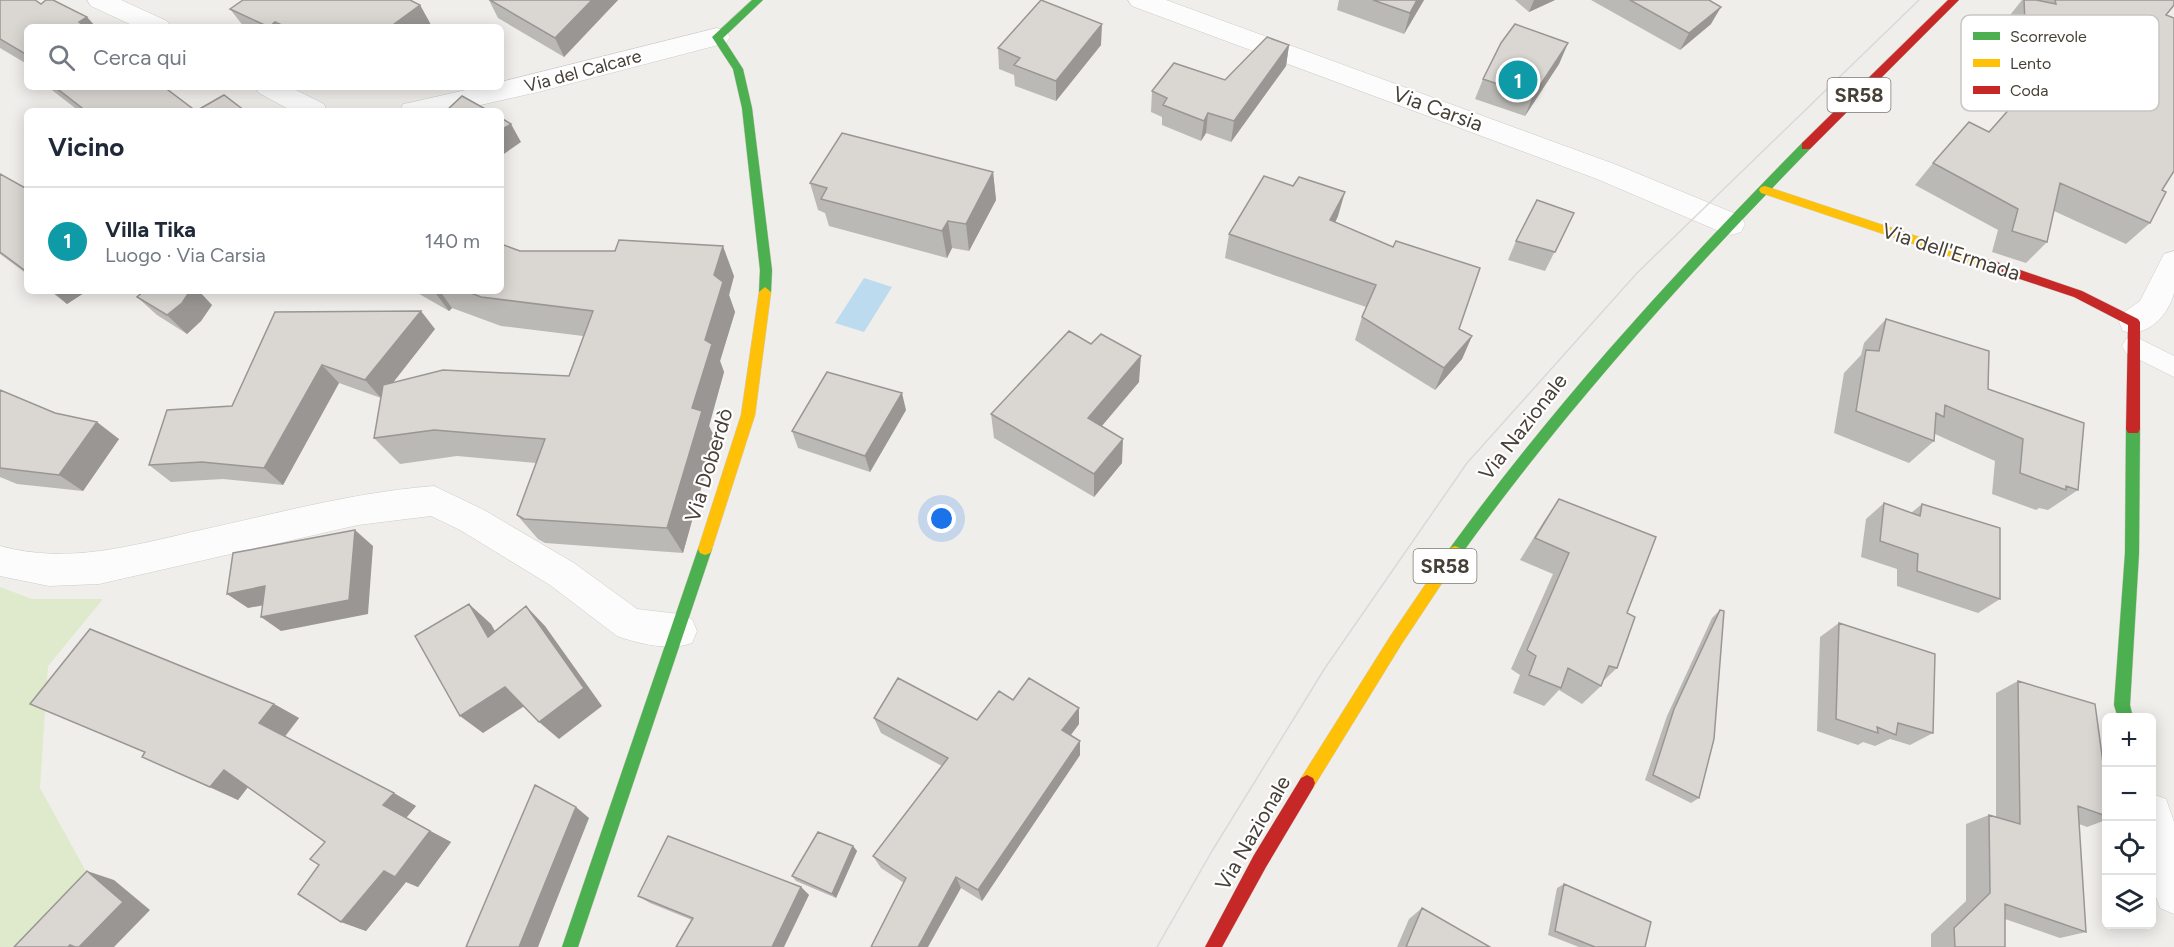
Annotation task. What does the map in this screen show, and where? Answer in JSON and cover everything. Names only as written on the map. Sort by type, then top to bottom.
[{"type":"street","points":[[100,0],[152,24]]},
{"type":"street","points":[[717,38],[758,0]]},
{"type":"street","name":"Via Carsia","points":[[1141,0],[1191,8],[1607,172],[1731,224]]},
{"type":"street","name":"Via Nazionale","points":[[1213,947],[1279,827],[1371,679],[1460,543],[1572,397],[1666,292],[1731,224],[1954,0]]},
{"type":"street","name":"Via del Calcare","points":[[427,108],[527,86],[717,38]]},
{"type":"street","name":"Via Doberdò","points":[[570,947],[679,632],[748,415],[765,305],[766,270],[747,108],[738,69],[717,38]]},
{"type":"street","points":[[274,90],[308,108]]},
{"type":"street","name":"Via dell'Ermada","points":[[1765,190],[2078,294],[2134,334]]},
{"type":"street","points":[[2125,713],[2122,705],[2132,553],[2134,334],[2151,309],[2174,262]]},
{"type":"street","points":[[0,561],[25,569],[62,572],[99,568],[358,510],[434,501],[472,520],[562,574],[630,624],[679,632]]},
{"type":"street","points":[[2153,821],[2174,894]]},
{"type":"lane","name":"Via dell'Ermada","points":[[2134,334],[2174,367]]},
{"type":"green space","points":[[0,587],[32,599],[103,599],[48,666],[40,788],[88,875],[20,947],[0,947]]},
{"type":"water","points":[[864,278],[892,287],[864,332],[835,323]]},
{"type":"building","points":[[0,0],[35,0],[41,4],[46,0],[53,0],[87,17],[79,22],[81,24],[24,24],[24,53],[0,39]]},
{"type":"building","points":[[243,0],[410,0],[420,5],[394,24],[279,24],[275,22],[262,24],[230,9]]},
{"type":"building","points":[[490,0],[592,0],[555,38]]},
{"type":"building","points":[[1041,0],[1102,24],[1056,81],[1014,65],[1020,58],[998,48]]},
{"type":"building","points":[[1373,0],[1417,0],[1410,13]]},
{"type":"building","points":[[1630,0],[1709,0],[1721,7],[1689,33]]},
{"type":"building","points":[[2024,0],[2056,4],[2055,0],[2174,0],[2174,5],[2166,15],[2174,18],[2174,171],[2162,190],[2166,192],[2150,223],[2060,183],[2047,242],[2012,231],[2018,209],[1933,163],[1969,122],[1989,132],[2008,111],[2159,111],[2159,15],[2025,15]]},
{"type":"building","points":[[1515,24],[1568,43],[1533,96],[1483,79],[1501,43]]},
{"type":"building","points":[[1267,37],[1289,45],[1234,121],[1208,113],[1204,121],[1163,105],[1167,98],[1152,91],[1174,63],[1225,80]]},
{"type":"building","points":[[59,90],[168,90],[192,108],[82,108]]},
{"type":"building","points":[[224,95],[241,108],[201,108]]},
{"type":"building","points":[[462,96],[484,108],[449,108]]},
{"type":"building","points":[[504,120],[511,124],[504,128]]},
{"type":"building","points":[[842,133],[993,172],[966,224],[948,221],[942,231],[821,199],[827,188],[810,183]]},
{"type":"building","points":[[0,174],[24,187],[24,270],[0,252]]},
{"type":"building","points":[[1264,176],[1293,186],[1299,177],[1345,192],[1330,220],[1393,247],[1396,241],[1480,268],[1459,329],[1472,336],[1444,368],[1362,317],[1376,285],[1229,234]]},
{"type":"building","points":[[1537,200],[1574,213],[1555,252],[1516,241]]},
{"type":"building","points":[[619,240],[723,246],[714,275],[723,282],[705,340],[712,344],[692,408],[702,411],[667,528],[524,519],[517,515],[545,439],[434,430],[374,438],[383,385],[443,370],[569,376],[593,311],[481,297],[474,294],[504,294],[504,245],[520,251],[615,251]]},
{"type":"building","points":[[140,294],[188,294],[182,303],[167,315],[137,297]]},
{"type":"building","points":[[421,311],[365,380],[322,365],[264,468],[202,462],[149,465],[167,410],[232,406],[275,312]]},
{"type":"building","points":[[1886,319],[1989,351],[1988,389],[2084,423],[2078,490],[2066,486],[2066,490],[2020,473],[2023,439],[1945,405],[1944,417],[1936,413],[1934,441],[1856,411],[1866,350],[1879,351]]},
{"type":"building","points":[[1069,331],[1091,344],[1101,334],[1141,356],[1088,418],[1123,439],[1094,474],[991,414]]},
{"type":"building","points":[[827,372],[902,393],[865,456],[792,431]]},
{"type":"building","points":[[0,390],[55,413],[97,422],[59,475],[0,468]]},
{"type":"building","points":[[1559,499],[1656,537],[1627,613],[1635,617],[1617,668],[1609,666],[1601,686],[1568,668],[1561,688],[1529,675],[1536,656],[1527,650],[1569,553],[1535,538]]},
{"type":"building","points":[[1884,503],[1920,516],[1922,504],[2000,528],[2000,599],[1917,571],[1918,554],[1880,541]]},
{"type":"building","points":[[355,530],[349,600],[261,617],[265,586],[227,594],[233,553]]},
{"type":"building","points":[[469,604],[488,637],[526,606],[584,688],[539,722],[505,687],[460,716],[415,636]]},
{"type":"building","points":[[1720,610],[1724,611],[1714,739],[1699,798],[1653,775],[1674,709]]},
{"type":"building","points":[[1839,623],[1935,654],[1933,733],[1898,723],[1896,735],[1877,727],[1878,733],[1836,719]]},
{"type":"building","points":[[90,629],[274,704],[259,723],[394,793],[383,805],[430,831],[395,877],[384,871],[341,922],[298,894],[319,865],[310,859],[325,842],[224,770],[210,787],[142,757],[145,752],[30,704]]},
{"type":"building","points":[[898,678],[977,720],[999,691],[1013,700],[1029,678],[1079,708],[1062,730],[1080,741],[978,890],[956,877],[918,947],[871,947],[906,878],[873,856],[948,758],[874,718]]},
{"type":"building","points":[[2018,681],[2095,704],[2102,755],[2102,815],[2078,806],[2086,932],[2005,904],[2005,947],[1955,947],[1954,928],[1990,893],[1989,815],[2020,824]]},
{"type":"building","points":[[535,785],[576,807],[519,947],[466,947]]},
{"type":"building","points":[[818,832],[853,846],[832,894],[792,876]]},
{"type":"building","points":[[668,836],[801,887],[772,947],[676,947],[693,918],[638,896]]},
{"type":"building","points":[[87,871],[123,902],[79,947],[70,945],[68,947],[14,947]]},
{"type":"building","points":[[1564,884],[1651,922],[1645,947],[1595,947],[1555,931]]},
{"type":"building","points":[[1422,908],[1490,947],[1406,947]]},
{"type":"tram line","points":[[1157,947],[1212,851],[1325,668],[1467,463],[1637,273],[1919,0]]},
{"type":"traffic: fast","points":[[758,0],[717,37],[738,69],[747,108],[766,270],[765,292]]},
{"type":"traffic: fast","points":[[1455,552],[1494,497],[1578,392],[1666,292],[1806,146]]},
{"type":"traffic: fast","points":[[2124,713],[2122,705],[2132,553],[2133,429]]},
{"type":"traffic: fast","points":[[570,947],[705,549]]},
{"type":"traffic: slow","points":[[1765,190],[1994,266]]},
{"type":"traffic: slow","points":[[705,549],[748,415],[765,292]]},
{"type":"traffic: slow","points":[[1307,783],[1396,640],[1455,552]]},
{"type":"traffic: jam","points":[[1806,146],[1954,0]]},
{"type":"traffic: jam","points":[[1994,266],[2078,294],[2134,322],[2133,429]]},
{"type":"traffic: jam","points":[[1213,947],[1260,861],[1307,783]]},
{"type":"place","name":"Villa Tika","points":[[1518,80]]}]
